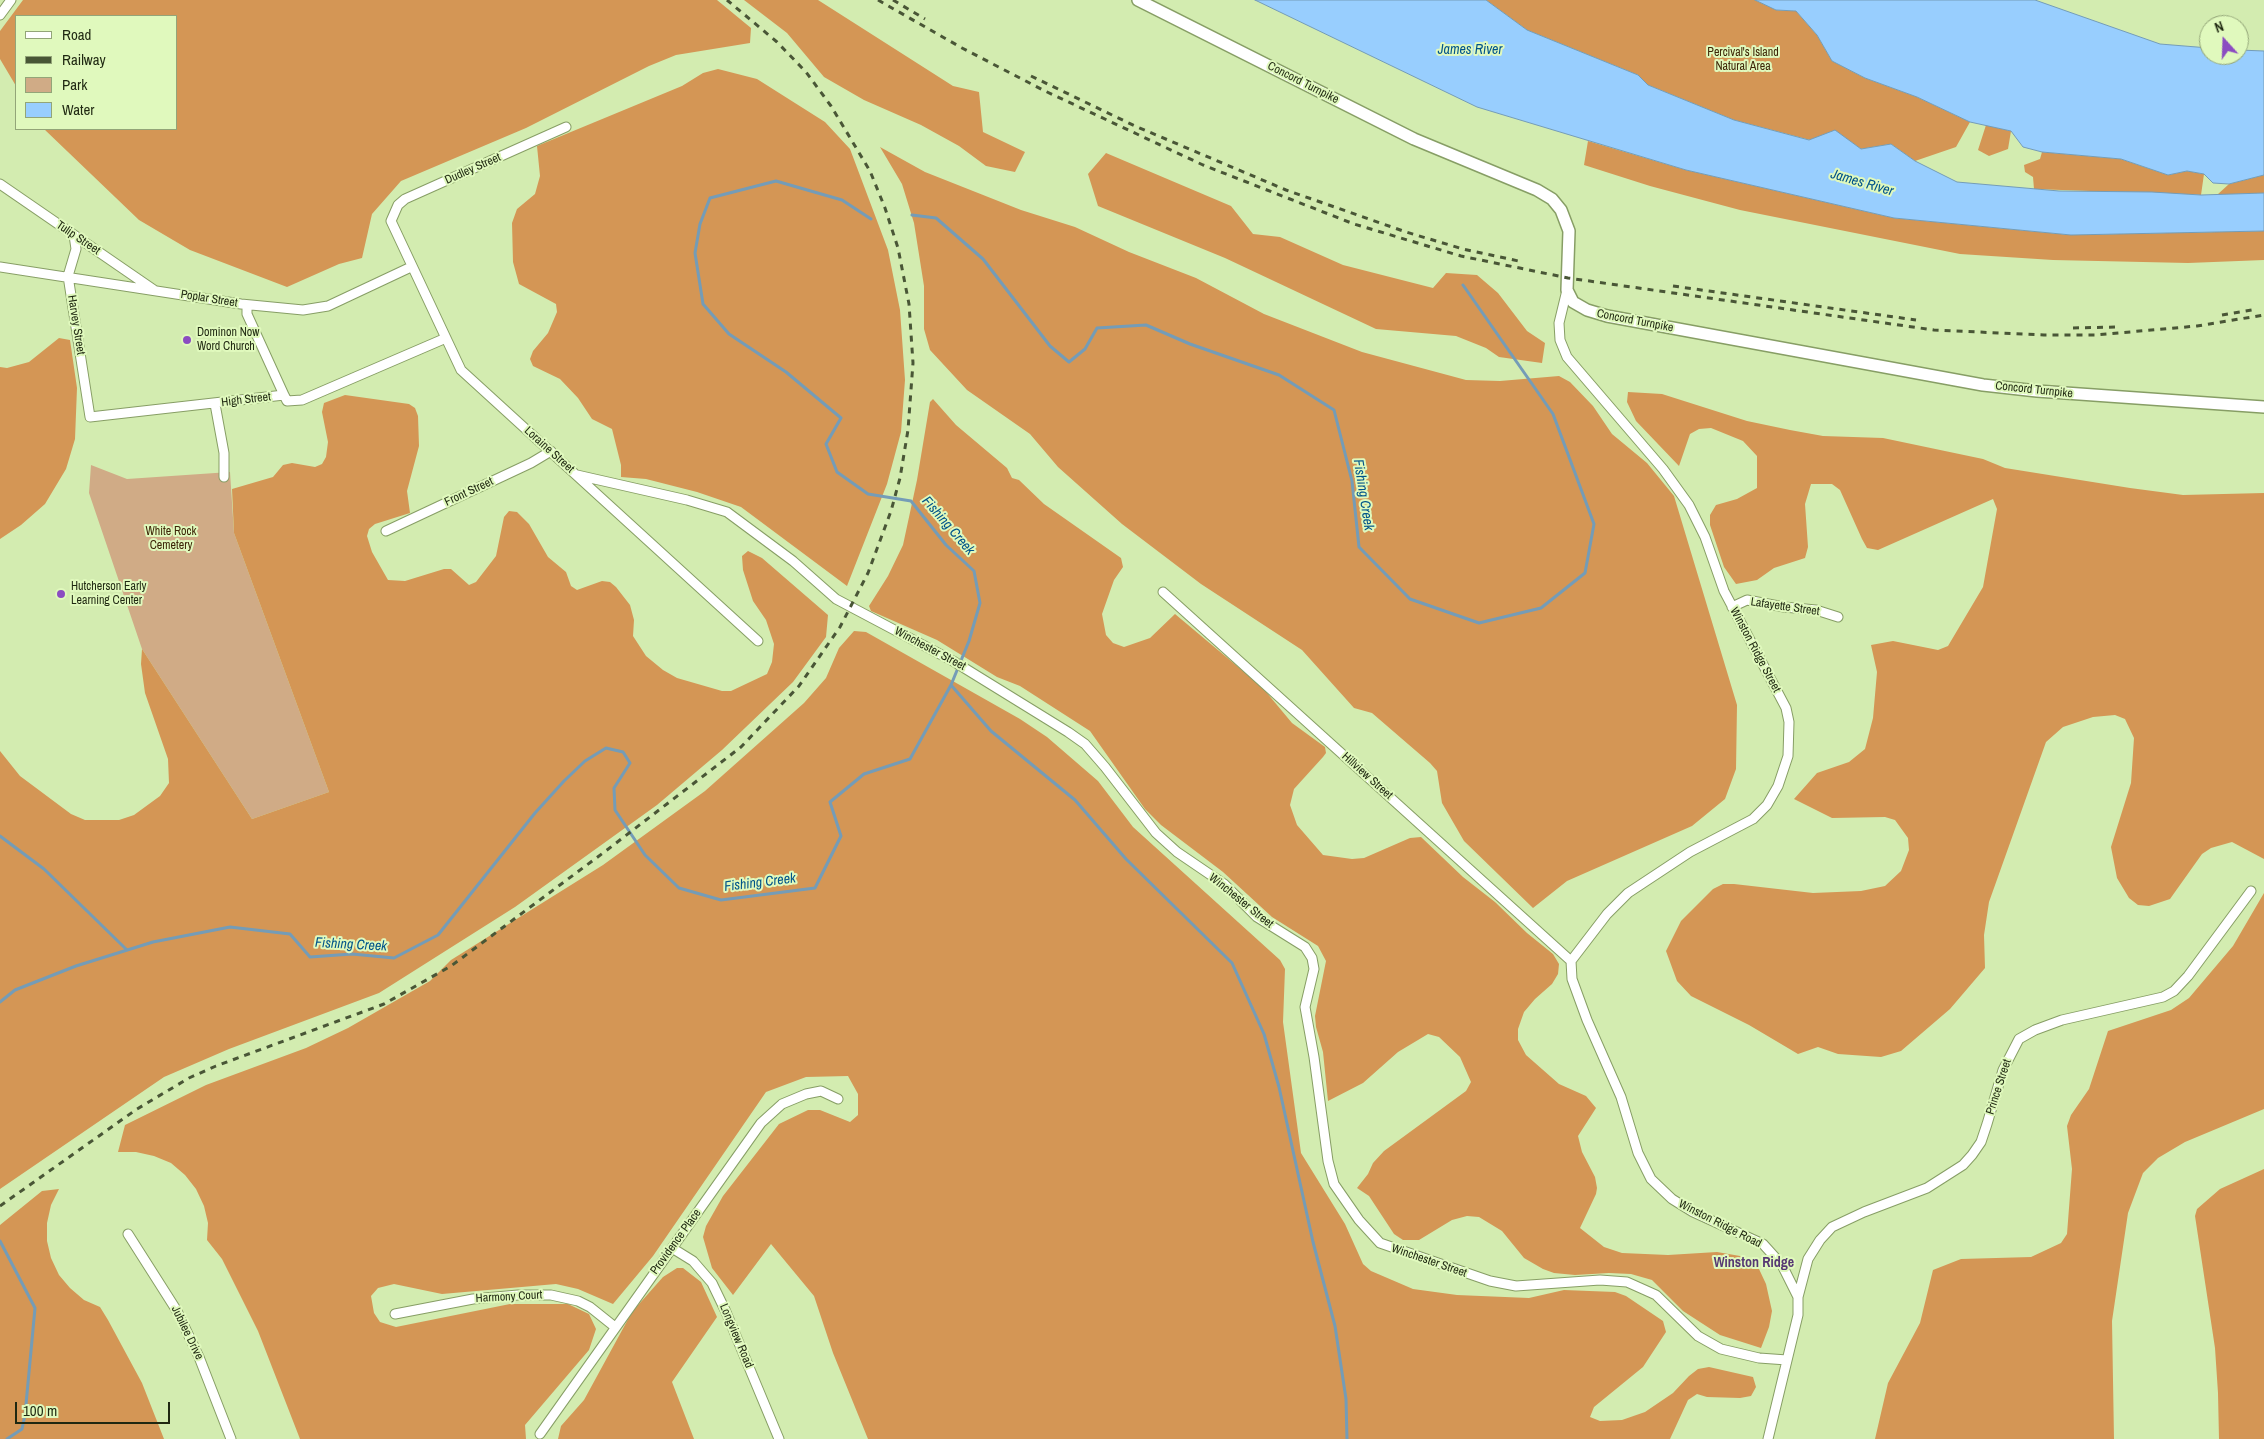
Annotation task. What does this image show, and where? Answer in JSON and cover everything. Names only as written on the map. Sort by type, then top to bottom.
[{"type":"street","points":[[0,15],[11,0]]},
{"type":"street","name":"Concord Turnpike","points":[[1138,0],[1414,139],[1537,190],[1552,199],[1566,218],[1570,231],[1567,290],[1578,307],[1607,316],[1930,376],[2037,391],[2264,407]]},
{"type":"street","name":"Dudley Street","points":[[391,222],[398,205],[405,199],[566,127]]},
{"type":"street","name":"Tulip Street","points":[[0,184],[156,291]]},
{"type":"street","name":"Loraine Street","points":[[391,222],[461,370],[758,641]]},
{"type":"street","name":"Harvey Street","points":[[74,235],[76,249],[68,276],[90,417]]},
{"type":"street","name":"Poplar Street","points":[[0,267],[247,305],[304,310],[328,306],[411,267]]},
{"type":"street","name":"Winston Ridge Street","points":[[1567,290],[1559,323],[1560,340],[1567,357],[1663,469],[1689,505],[1732,608],[1786,708],[1789,722],[1788,756],[1778,786],[1767,805],[1753,819],[1690,852],[1628,893],[1607,914],[1571,961]]},
{"type":"street","points":[[247,305],[247,314],[284,395]]},
{"type":"street","name":"High Street","points":[[90,417],[284,395],[287,401],[302,400],[446,338]]},
{"type":"street","points":[[216,404],[224,453],[224,477]]},
{"type":"street","name":"Front Street","points":[[386,531],[531,463],[551,451]]},
{"type":"street","name":"Winchester Street","points":[[577,475],[687,500],[727,512],[794,561],[836,598],[964,667],[1085,744],[1106,766],[1156,833],[1177,852],[1224,884],[1257,917],[1305,947],[1312,958],[1314,968],[1305,1007],[1314,1057],[1328,1161],[1334,1184],[1359,1220],[1380,1243],[1490,1282],[1516,1286],[1600,1280],[1627,1282],[1656,1295],[1698,1336],[1722,1349],[1759,1358],[1787,1360]]},
{"type":"street","name":"Hillview Street","points":[[1163,592],[1571,961]]},
{"type":"street","name":"Lafayette Street","points":[[1732,608],[1747,600],[1784,607],[1816,610],[1838,617]]},
{"type":"street","name":"Prince Street","points":[[1798,1297],[1808,1259],[1820,1240],[1832,1227],[1864,1212],[1927,1188],[1963,1165],[1972,1155],[1980,1142],[1987,1124],[2002,1070],[2019,1039],[2035,1030],[2062,1020],[2162,997],[2174,990],[2188,976],[2252,891]]},
{"type":"street","name":"Winston Ridge Road","points":[[1571,961],[1572,979],[1587,1020],[1620,1097],[1638,1153],[1651,1179],[1672,1199],[1693,1212],[1763,1244],[1782,1266],[1798,1297]]},
{"type":"street","name":"Providence Place","points":[[540,1434],[743,1145],[768,1116],[782,1104],[806,1094],[822,1091],[838,1099]]},
{"type":"street","name":"Jubilee Drive","points":[[128,1234],[177,1311],[199,1357],[231,1439]]},
{"type":"street","name":"Longview Road","points":[[672,1248],[694,1261],[712,1283],[779,1439]]},
{"type":"street","name":"Harmony Court","points":[[395,1314],[484,1298],[551,1295],[578,1301],[590,1307],[615,1327]]},
{"type":"street","points":[[1768,1439],[1798,1315],[1798,1297]]},
{"type":"green space","points":[[23,0],[717,0],[751,28],[750,43],[676,55],[649,66],[526,128],[401,181],[372,214],[362,258],[339,264],[287,287],[190,250],[139,220],[45,130],[178,130],[178,15],[15,15],[15,84],[0,59],[0,31]]},
{"type":"green space","points":[[744,0],[818,0],[953,86],[979,92],[983,132],[1025,152],[1015,172],[986,166],[959,146],[921,125],[864,100],[824,77],[787,33]]},
{"type":"green space","name":"Percival's Island Natural Area","points":[[1486,0],[1755,0],[1776,10],[1796,11],[1817,35],[1832,61],[1865,78],[1917,97],[1970,122],[1956,147],[1915,161],[1891,144],[1861,149],[1835,131],[1810,140],[1734,120],[1648,85],[1638,75],[1527,30]]},
{"type":"green space","points":[[718,69],[757,79],[825,122],[850,149],[888,250],[900,310],[905,380],[901,432],[887,484],[847,586],[741,507],[697,492],[646,479],[621,477],[621,465],[612,429],[592,419],[578,398],[560,379],[533,366],[530,359],[533,351],[548,333],[557,312],[556,304],[519,284],[513,262],[512,223],[517,209],[535,194],[540,176],[537,146],[682,86],[703,73]]},
{"type":"green space","points":[[1986,125],[2011,131],[2008,149],[1989,156],[1978,150]]},
{"type":"green space","points":[[1588,141],[1686,170],[1894,218],[2071,235],[2264,231],[2264,260],[2188,263],[2053,260],[1960,254],[1740,210],[1650,186],[1584,165]]},
{"type":"green space","points":[[880,147],[925,172],[1021,210],[1075,227],[1129,252],[1196,278],[1264,314],[1362,352],[1466,380],[1500,381],[1559,376],[1570,382],[1593,406],[1612,434],[1647,463],[1674,496],[1737,705],[1736,769],[1725,799],[1692,826],[1567,881],[1533,908],[1464,841],[1442,803],[1437,771],[1430,763],[1372,713],[1354,708],[1302,650],[1201,584],[1122,524],[1058,467],[1030,434],[967,390],[930,350],[924,329],[924,286],[914,223],[902,184]]},
{"type":"green space","points":[[2042,152],[2121,159],[2168,175],[2187,171],[2204,174],[2201,195],[2034,189],[2033,177],[2025,172],[2024,165],[2040,159]]},
{"type":"green space","points":[[1106,153],[1231,206],[1253,234],[1280,237],[1343,265],[1433,288],[1446,273],[1477,275],[1498,293],[1527,331],[1545,343],[1542,363],[1499,357],[1486,348],[1456,336],[1376,329],[1225,258],[1098,206],[1088,174]]},
{"type":"green space","points":[[2264,175],[2264,193],[2217,195],[2229,184]]},
{"type":"green space","points":[[59,338],[70,340],[77,388],[75,439],[66,469],[45,504],[21,525],[0,539],[0,367],[7,368],[29,362]]},
{"type":"green space","points":[[1628,392],[1662,394],[1747,421],[1790,430],[1823,436],[1883,438],[1983,459],[2005,468],[2130,488],[2183,495],[2264,493],[2264,859],[2232,842],[2211,848],[2202,854],[2170,899],[2149,906],[2138,905],[2129,898],[2117,878],[2111,847],[2131,783],[2134,738],[2125,719],[2115,715],[2093,717],[2063,727],[2046,742],[1989,902],[1984,935],[1985,968],[1950,1009],[1901,1051],[1881,1057],[1838,1054],[1818,1047],[1798,1054],[1749,1025],[1691,996],[1677,981],[1666,951],[1681,921],[1713,889],[1723,884],[1734,884],[1813,893],[1861,891],[1885,886],[1901,871],[1909,850],[1908,838],[1895,820],[1885,817],[1832,818],[1794,799],[1817,773],[1849,762],[1865,749],[1873,718],[1877,672],[1871,645],[1893,641],[1938,650],[1948,646],[1983,587],[1997,509],[1993,499],[1878,550],[1867,548],[1840,490],[1832,484],[1811,484],[1805,504],[1808,547],[1805,558],[1774,568],[1757,580],[1736,584],[1724,567],[1710,525],[1710,515],[1716,505],[1737,499],[1757,488],[1757,456],[1743,441],[1711,428],[1699,429],[1690,434],[1679,466],[1636,421],[1627,402]]},
{"type":"green space","points":[[345,395],[409,404],[415,408],[418,416],[419,446],[407,491],[410,513],[375,524],[369,529],[367,536],[372,552],[388,580],[405,581],[444,569],[451,569],[469,585],[476,582],[496,556],[504,517],[509,511],[517,512],[529,524],[548,557],[566,572],[571,586],[577,590],[602,581],[610,582],[616,587],[630,605],[634,620],[633,636],[646,656],[663,670],[677,678],[722,691],[731,691],[767,674],[772,662],[774,644],[766,620],[753,601],[743,570],[742,556],[748,551],[762,558],[828,615],[826,637],[793,682],[722,750],[657,805],[515,907],[379,993],[229,1049],[164,1077],[0,1189],[0,751],[20,776],[71,814],[85,820],[119,820],[134,815],[160,796],[169,783],[168,759],[145,693],[141,664],[142,649],[252,819],[329,792],[234,533],[232,489],[273,477],[283,465],[292,463],[315,467],[322,464],[326,457],[328,442],[322,412],[324,403]]},
{"type":"green space","points":[[933,399],[956,425],[1007,468],[1012,478],[1019,480],[1044,504],[1121,558],[1123,567],[1114,580],[1102,614],[1106,635],[1113,643],[1124,647],[1150,638],[1175,614],[1262,687],[1292,723],[1325,747],[1326,753],[1294,789],[1290,805],[1297,825],[1323,855],[1352,859],[1364,858],[1410,838],[1421,837],[1463,877],[1495,902],[1527,933],[1553,954],[1559,964],[1558,974],[1552,984],[1524,1012],[1518,1029],[1518,1040],[1526,1055],[1559,1084],[1586,1096],[1596,1108],[1578,1136],[1582,1152],[1595,1177],[1597,1188],[1580,1228],[1604,1247],[1622,1253],[1668,1255],[1717,1252],[1751,1260],[1759,1269],[1766,1284],[1772,1311],[1769,1327],[1761,1348],[1720,1335],[1683,1311],[1652,1280],[1631,1274],[1575,1275],[1554,1273],[1543,1269],[1524,1258],[1502,1231],[1479,1217],[1467,1216],[1452,1220],[1419,1240],[1403,1240],[1394,1234],[1369,1196],[1357,1188],[1368,1174],[1373,1163],[1384,1151],[1466,1091],[1471,1082],[1460,1057],[1439,1037],[1428,1034],[1398,1052],[1363,1083],[1328,1101],[1323,1052],[1315,1016],[1326,961],[1318,946],[1272,917],[1223,872],[1161,825],[1145,809],[1090,731],[1020,686],[997,677],[937,640],[871,611],[869,606],[888,576],[903,545],[917,480],[930,402]]},
{"type":"green space","name":"White Rock Cemetery","points":[[91,465],[127,479],[230,472],[234,533],[329,792],[252,819],[142,649],[89,493]]},
{"type":"green space","points":[[854,631],[866,632],[1020,719],[1047,737],[1098,781],[1133,827],[1280,960],[1285,969],[1283,1022],[1301,1153],[1345,1224],[1363,1264],[1371,1271],[1413,1289],[1457,1295],[1529,1298],[1564,1290],[1615,1292],[1626,1296],[1663,1321],[1666,1332],[1643,1367],[1594,1407],[1590,1417],[1600,1421],[1622,1420],[1645,1412],[1673,1393],[1698,1369],[1709,1367],[1753,1377],[1756,1387],[1751,1396],[1740,1398],[1707,1397],[1697,1394],[1688,1400],[1670,1439],[868,1439],[833,1353],[814,1296],[771,1244],[733,1295],[712,1268],[703,1237],[706,1226],[723,1196],[779,1124],[808,1110],[820,1110],[850,1122],[858,1115],[858,1094],[848,1076],[806,1077],[766,1092],[653,1256],[613,1304],[578,1289],[556,1284],[442,1294],[394,1284],[378,1288],[371,1296],[374,1313],[380,1322],[396,1327],[510,1304],[568,1304],[589,1314],[596,1329],[589,1350],[525,1425],[526,1439],[300,1439],[258,1331],[222,1259],[207,1240],[208,1223],[204,1206],[196,1189],[185,1175],[171,1163],[154,1156],[136,1152],[118,1152],[125,1125],[206,1085],[306,1048],[348,1028],[430,981],[451,960],[603,865],[705,791],[804,703],[826,678],[839,648]]},
{"type":"green space","points":[[2264,893],[2264,1109],[2185,1142],[2158,1158],[2143,1173],[2128,1213],[2112,1321],[2114,1439],[1875,1439],[1888,1383],[1920,1323],[1933,1270],[1961,1259],[2031,1257],[2061,1243],[2067,1234],[2072,1169],[2067,1126],[2071,1115],[2089,1089],[2108,1031],[2171,1010],[2189,998],[2233,946]]},
{"type":"green space","points":[[2264,1169],[2264,1439],[2219,1439],[2215,1348],[2195,1216],[2197,1209],[2220,1189]]},
{"type":"green space","points":[[59,1189],[51,1205],[47,1223],[47,1241],[51,1258],[59,1275],[70,1288],[84,1300],[100,1307],[142,1383],[164,1439],[0,1439],[0,1225],[42,1191]]},
{"type":"green space","points":[[677,1268],[683,1268],[701,1282],[717,1317],[672,1382],[694,1439],[558,1439],[561,1426],[584,1400],[632,1312],[663,1277]]},
{"type":"water","name":"James River","points":[[1255,0],[1486,0],[1527,30],[1638,75],[1648,85],[1734,120],[1809,140],[1835,130],[1861,149],[1891,144],[1915,161],[1957,182],[2059,191],[2152,192],[2201,195],[2264,193],[2264,231],[2071,235],[1894,218],[1686,170],[1477,107]]},
{"type":"water","points":[[1755,0],[2035,0],[2160,44],[2199,47],[2199,65],[2249,65],[2249,50],[2264,51],[2264,175],[2229,184],[2213,183],[2204,174],[2187,171],[2168,175],[2121,159],[2042,152],[2023,147],[2011,131],[1970,122],[1917,97],[1865,78],[1832,61],[1817,35],[1796,11],[1776,10]]},
{"type":"waterway","name":"Fishing Creek","points":[[0,1002],[15,990],[76,966],[153,942],[230,927],[290,934],[310,957],[352,954],[394,958],[438,935],[535,813],[585,761],[606,748],[623,752],[630,763],[614,788],[615,810],[645,855],[679,888],[721,900],[815,888],[841,836],[830,802],[864,774],[910,759],[951,685],[969,641],[980,603],[974,571],[946,545],[911,501],[868,494],[837,472],[826,444],[841,418],[786,372],[729,334],[703,304],[695,253],[700,224],[710,198],[776,181],[842,200],[871,219]]},
{"type":"waterway","name":"Fishing Creek","points":[[912,215],[936,218],[983,259],[1050,346],[1069,362],[1085,349],[1097,328],[1146,325],[1190,344],[1279,375],[1334,410],[1352,481],[1359,547],[1410,599],[1479,623],[1541,608],[1585,573],[1594,524],[1553,414],[1463,285]]},
{"type":"waterway","points":[[951,685],[991,731],[1075,800],[1126,859],[1232,963],[1264,1034],[1279,1087],[1313,1242],[1335,1326],[1346,1399],[1347,1439]]},
{"type":"waterway","points":[[0,836],[44,869],[127,950]]},
{"type":"waterway","name":"Fishing Creek","points":[[0,1241],[35,1308],[25,1415],[22,1429],[7,1439]]},
{"type":"railway","points":[[0,1206],[137,1109],[189,1078],[216,1066],[384,1004],[451,966],[741,747],[799,686],[840,627],[868,573],[891,511],[900,478],[908,430],[913,363],[909,304],[898,248],[870,171],[831,106],[806,72],[777,42],[727,0]]},
{"type":"railway","points":[[878,0],[962,48],[1045,91],[1203,165],[1354,224],[1461,256],[1568,278],[1934,330],[2044,335],[2095,335],[2197,326],[2264,315]]},
{"type":"railway","points":[[893,0],[925,19]]},
{"type":"railway","points":[[1031,76],[1135,126],[1286,190],[1406,232],[1463,249],[1523,262]]},
{"type":"railway","points":[[1673,286],[1916,320]]},
{"type":"railway","points":[[2222,315],[2257,309]]},
{"type":"railway","points":[[2073,328],[2116,327]]},
{"type":"place","name":"Dominon Now Word Church","points":[[187,340]]},
{"type":"place","name":"Hutcherson Early Learning Center","points":[[61,594]]},
{"type":"district","name":"Winston Ridge","points":[[1754,1263]]}]
